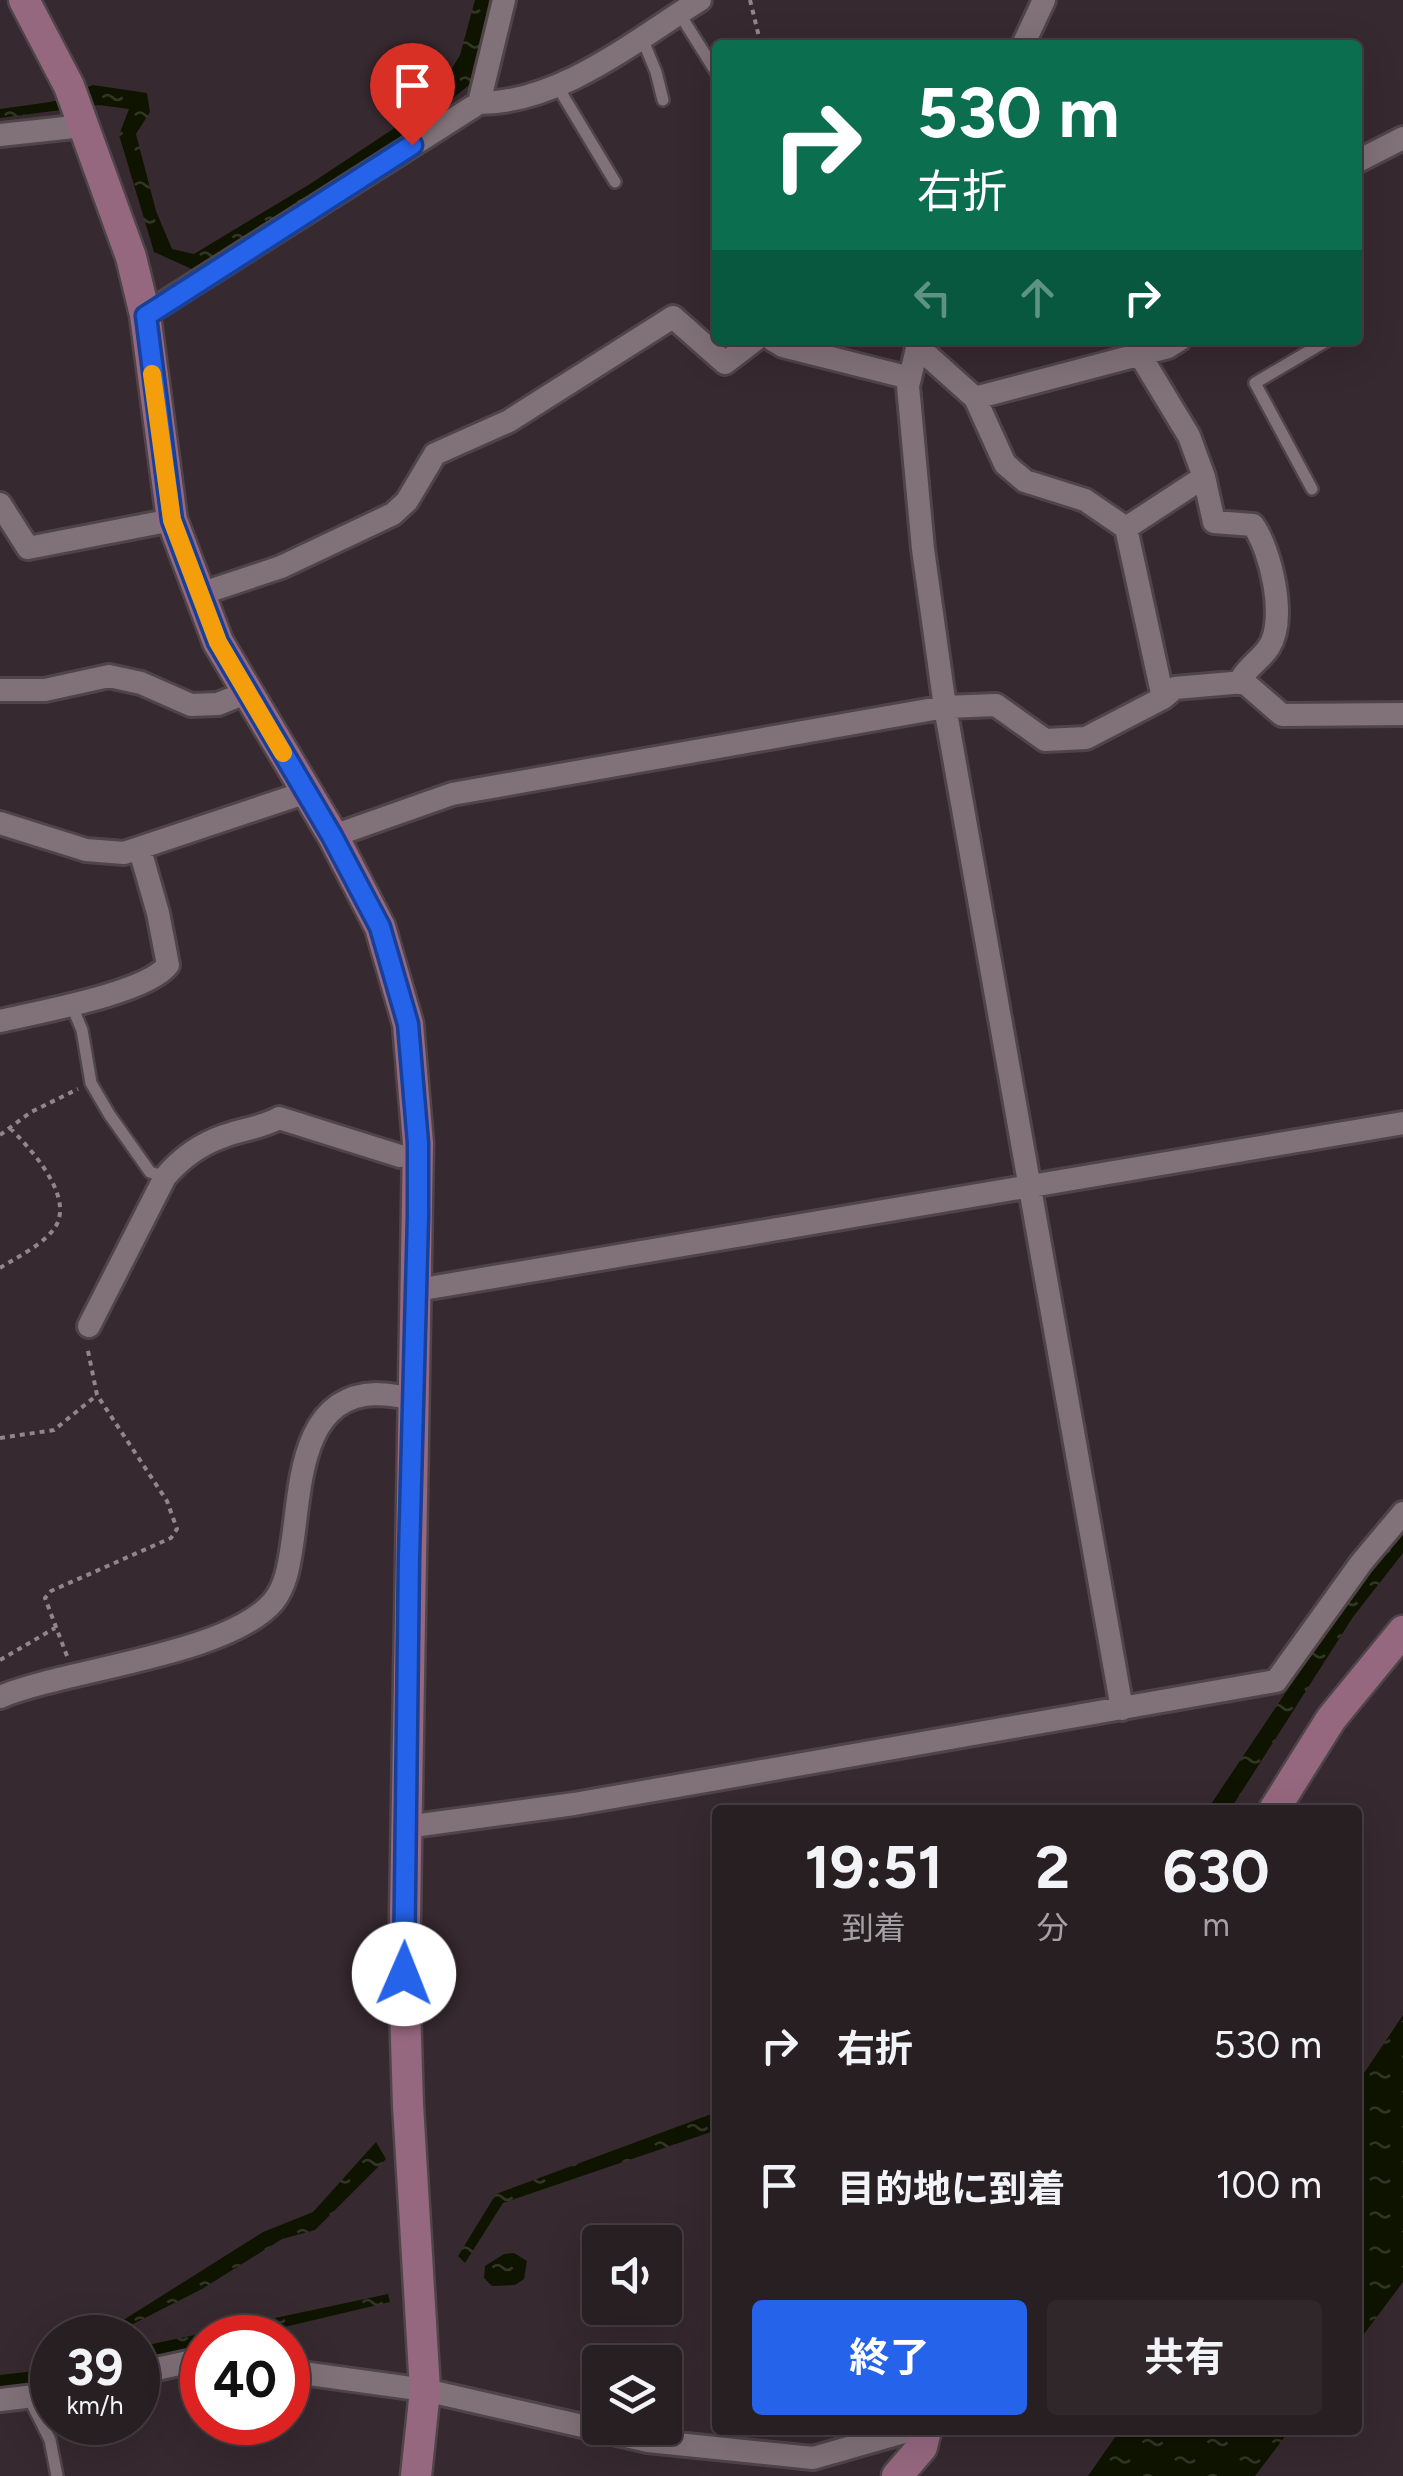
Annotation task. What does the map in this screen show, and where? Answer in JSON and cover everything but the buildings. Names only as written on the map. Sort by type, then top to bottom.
[{"type":"street","points":[[24,0],[38,21],[78,111],[131,257],[146,316],[172,520],[218,642],[332,836],[380,927],[408,1024],[418,1143],[404,1974],[426,2390],[416,2476]]},
{"type":"street","points":[[479,103],[504,0]]},
{"type":"street","points":[[146,316],[479,103],[503,103],[576,77],[700,0]]},
{"type":"street","points":[[1025,40],[1044,0]]},
{"type":"street","points":[[0,135],[78,111]]},
{"type":"street","points":[[1362,159],[1403,138]]},
{"type":"street","points":[[200,594],[280,568],[393,514],[407,502],[434,454],[510,421],[673,317],[725,363],[748,345]]},
{"type":"street","points":[[780,345],[910,378]]},
{"type":"street","points":[[918,345],[908,386],[922,548],[1028,1186],[1122,1709]]},
{"type":"street","points":[[919,345],[975,398],[1005,464],[1025,481],[1085,500],[1126,528],[1163,698]]},
{"type":"street","points":[[975,398],[1172,345]]},
{"type":"street","points":[[1140,355],[1189,436],[1214,522],[1253,525],[1265,542],[1277,623],[1269,648],[1247,667],[1239,683]]},
{"type":"street","points":[[1126,528],[1204,477]]},
{"type":"street","points":[[0,504],[28,548],[172,520]]},
{"type":"street","points":[[0,690],[44,690],[109,676],[141,683],[191,705],[218,704],[248,692]]},
{"type":"street","points":[[332,836],[452,794],[946,707],[996,705],[1045,740],[1086,738],[1175,688],[1244,682],[1282,715],[1403,714]]},
{"type":"street","points":[[0,823],[86,850],[124,853],[306,792]]},
{"type":"street","points":[[0,1022],[160,976],[168,964],[140,850]]},
{"type":"street","points":[[89,1326],[165,1178],[181,1158],[224,1136],[263,1127],[278,1118],[400,1156]]},
{"type":"street","points":[[417,1290],[1403,1123]]},
{"type":"street","points":[[0,1697],[214,1637],[255,1617],[274,1600],[287,1576],[307,1448],[324,1416],[347,1400],[374,1394],[414,1398]]},
{"type":"street","points":[[406,1827],[574,1804],[1276,1681],[1361,1563],[1403,1513]]},
{"type":"street","points":[[1277,1805],[1332,1719],[1403,1631]]},
{"type":"street","points":[[310,2373],[426,2390],[648,2441],[813,2458],[893,2435]]},
{"type":"street","points":[[0,2400],[30,2397]]},
{"type":"street","points":[[896,2476],[922,2447],[925,2435]]},
{"type":"lane","points":[[679,13],[712,65]]},
{"type":"lane","points":[[641,36],[663,100]]},
{"type":"lane","points":[[556,84],[614,182]]},
{"type":"lane","points":[[1312,489],[1254,383],[1319,345]]},
{"type":"lane","points":[[71,1004],[82,1030],[91,1082],[150,1172],[165,1178]]},
{"type":"lane","points":[[51,2445],[57,2476]]},
{"type":"path","points":[[750,0],[760,40]]},
{"type":"path","points":[[0,1135],[30,1112],[91,1082]]},
{"type":"path","points":[[0,1268],[45,1238],[57,1224],[59,1210],[50,1179],[38,1158],[10,1128]]},
{"type":"path","points":[[76,1677],[46,1598],[51,1590],[171,1538],[177,1529],[167,1501],[97,1396],[86,1349],[89,1326]]},
{"type":"path","points":[[0,1438],[54,1430],[97,1396]]},
{"type":"path","points":[[0,1660],[55,1628]]},
{"type":"water","points":[[475,0],[489,0],[473,82],[399,141],[194,270],[154,252],[119,135],[129,109],[99,105],[0,118],[0,109],[50,102],[93,85],[147,93],[150,112],[136,134],[156,211],[172,249],[194,254],[399,125],[415,106],[439,90],[460,55]]},
{"type":"water","points":[[1403,1532],[1403,1553],[1353,1617],[1233,1805],[1210,1805],[1343,1607]]},
{"type":"water","points":[[1403,2015],[1403,2282],[1362,2337],[1362,2076]]},
{"type":"water","points":[[712,2114],[712,2132],[503,2203],[465,2263],[458,2256],[496,2194]]},
{"type":"water","points":[[376,2142],[386,2159],[315,2230],[282,2239],[202,2289],[151,2315],[131,2315],[263,2232],[313,2212]]},
{"type":"water","points":[[514,2253],[527,2261],[524,2279],[515,2285],[492,2286],[484,2278],[485,2266],[504,2254]]},
{"type":"water","points":[[388,2294],[390,2302],[310,2321],[310,2315],[289,2315]]},
{"type":"water","points":[[180,2338],[180,2351],[160,2355],[160,2342]]},
{"type":"water","points":[[30,2372],[30,2386],[0,2390],[0,2375]]},
{"type":"water","points":[[1117,2435],[1286,2435],[1255,2476],[1088,2476]]},
{"type":"slow traffic","points":[[152,374],[172,520],[218,642],[283,753]]},
{"type":"route","points":[[404,1974],[418,1216],[418,1143],[408,1024],[380,927],[332,836],[218,642],[172,520],[146,316],[412,145]]}]
